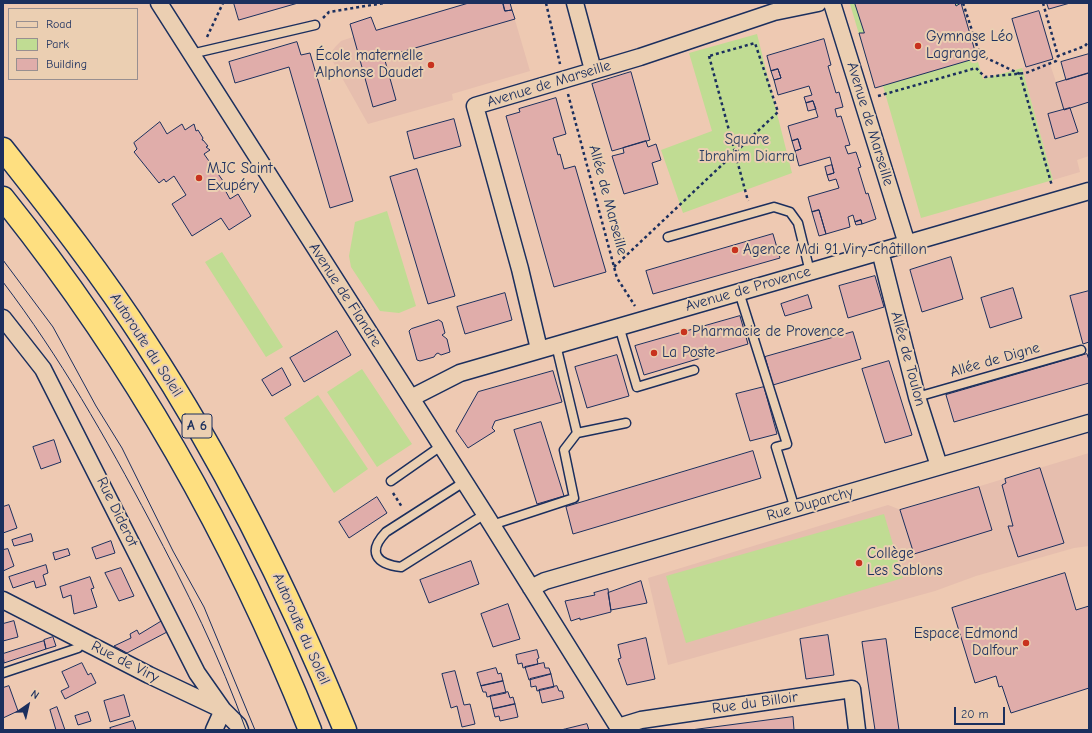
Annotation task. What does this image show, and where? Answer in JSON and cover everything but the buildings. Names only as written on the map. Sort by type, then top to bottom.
[{"type":"highway","name":"Autoroute du Soleil","points":[[3,149],[66,229],[106,284],[146,343],[190,413],[225,474],[290,602],[345,730]]},
{"type":"highway","name":"Autoroute du Soleil","points":[[3,198],[99,329],[162,427],[194,482],[264,620],[310,730]]},
{"type":"street","name":"Avenue de Flandre","points":[[159,3],[489,520],[619,728]]},
{"type":"street","points":[[575,3],[594,70]]},
{"type":"street","name":"Avenue de Marseille","points":[[539,349],[520,269],[474,106],[640,57],[774,12],[818,3]]},
{"type":"street","name":"Avenue de Marseille","points":[[832,3],[907,244]]},
{"type":"street","name":"Avenue de Provence","points":[[411,398],[460,373],[1089,191]]},
{"type":"street","name":"Allée de Toulon","points":[[880,251],[917,397],[939,466]]},
{"type":"street","name":"Rue Diderot","points":[[3,318],[44,369],[197,673],[223,710]]},
{"type":"street","name":"Rue Duparchy","points":[[531,588],[545,581],[1089,423]]},
{"type":"street","name":"Rue de Viry","points":[[3,600],[149,675],[223,710],[238,724],[240,730]]},
{"type":"street","name":"Rue du Billoir","points":[[619,728],[641,720],[852,689],[858,730]]},
{"type":"street","points":[[214,730],[223,710]]},
{"type":"lane","points":[[191,54],[315,25]]},
{"type":"lane","points":[[668,237],[774,207],[790,212],[798,223],[810,272]]},
{"type":"lane","points":[[740,292],[787,444],[776,447],[795,509]]},
{"type":"lane","points":[[619,326],[637,386],[694,370]]},
{"type":"lane","points":[[556,345],[577,433]]},
{"type":"lane","name":"Allée de Digne","points":[[917,397],[1081,350]]},
{"type":"lane","points":[[464,482],[386,532],[378,541],[376,550],[380,560],[389,566],[401,567],[489,520],[574,498],[564,450],[577,433],[626,423]]},
{"type":"lane","points":[[391,481],[441,446]]},
{"type":"lane","points":[[3,673],[78,648],[82,640]]},
{"type":"path","points":[[315,25],[329,12],[384,3]]},
{"type":"path","name":"Allée de Marseille","points":[[546,3],[564,80],[617,278],[644,320]]},
{"type":"path","points":[[964,3],[980,55],[1020,74],[1056,200]]},
{"type":"path","points":[[862,100],[976,68],[985,77],[1020,74],[1056,61],[1058,56],[1043,3]]},
{"type":"path","points":[[703,36],[752,214]]},
{"type":"path","points":[[1058,56],[1085,46],[1089,41]]},
{"type":"path","points":[[614,267],[778,112],[755,43],[709,56]]},
{"type":"path","points":[[391,481],[392,491],[409,517]]},
{"type":"shaded area","name":"École maternelle Alphonse Daudet","points":[[469,3],[510,3],[530,71],[452,94],[453,100],[368,124],[332,60],[332,51],[336,46],[341,41],[353,37],[350,24],[371,17],[376,30]]},
{"type":"shaded area","points":[[1049,61],[1056,82],[1089,73],[1089,156],[1077,160],[1080,172],[1053,180],[1022,68]]},
{"type":"shaded area","name":"Collège Les Sablons","points":[[1089,453],[1089,546],[1074,548],[976,576],[935,591],[668,665],[648,578],[888,505],[901,510]]},
{"type":"green space","points":[[961,3],[983,79],[1022,68],[1053,180],[921,218],[883,86],[875,88],[850,4]]},
{"type":"green space","name":"Square Ibrahim Diarra","points":[[757,34],[792,173],[683,213],[661,150],[712,131],[689,53]]},
{"type":"green space","points":[[387,211],[416,306],[399,313],[380,311],[351,267],[349,256],[355,222]]},
{"type":"green space","points":[[222,252],[283,347],[266,357],[205,262]]},
{"type":"green space","points":[[362,369],[412,444],[377,467],[327,392]]},
{"type":"green space","points":[[318,395],[368,469],[334,493],[284,418]]},
{"type":"green space","points":[[884,514],[903,578],[686,643],[666,576]]},
{"type":"tram line","points":[[3,260],[53,327],[96,406],[122,448],[173,551],[204,607],[255,730]]},
{"type":"tram line","points":[[3,282],[24,310],[63,369],[133,490],[177,572],[202,624],[225,676],[246,730]]},
{"type":"place","name":"Gymnase Léo Lagrange","points":[[918,46]]},
{"type":"place","name":"École maternelle Alphonse Daudet","points":[[431,65]]},
{"type":"place","name":"MJC Saint Exupéry","points":[[199,178]]},
{"type":"place","name":"Agence Mdi 91 Viry-châtillon","points":[[735,250]]},
{"type":"place","name":"Pharmacie de Provence","points":[[684,332]]},
{"type":"place","name":"La Poste","points":[[654,353]]},
{"type":"place","name":"Collège Les Sablons","points":[[859,563]]},
{"type":"place","name":"Espace Edmond Dalfour","points":[[1026,643]]}]
